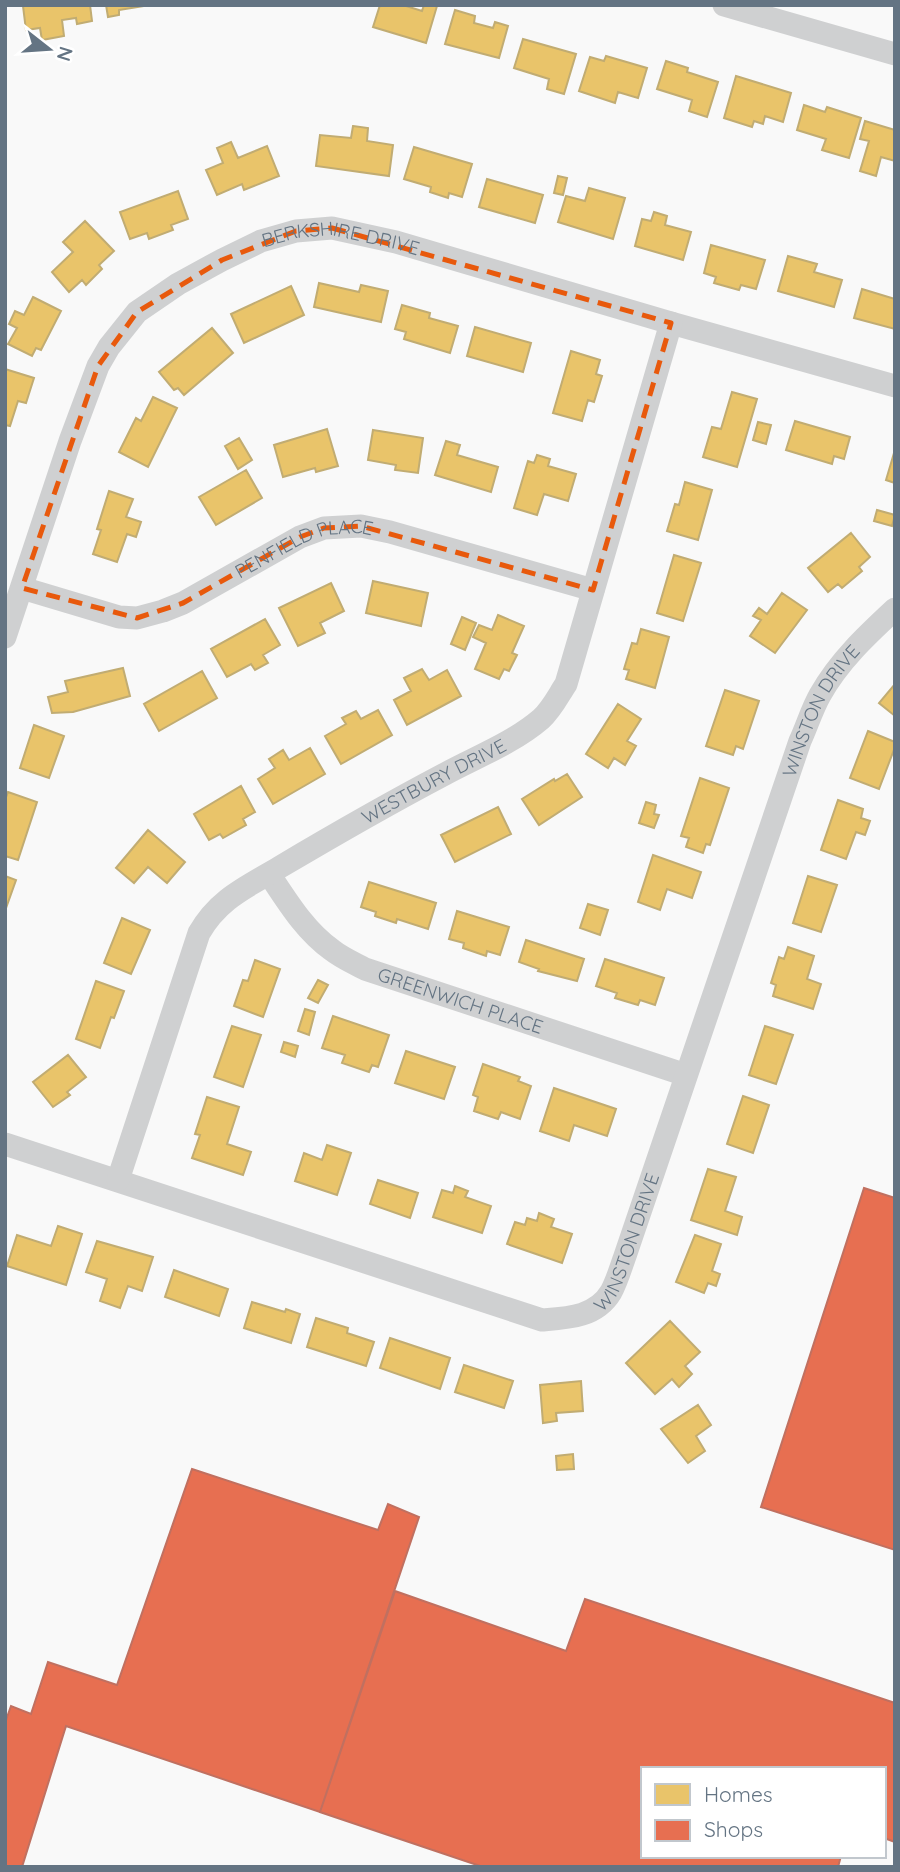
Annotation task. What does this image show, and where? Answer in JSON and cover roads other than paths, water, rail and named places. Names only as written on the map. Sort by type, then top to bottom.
[{"type":"street","points":[[724,5],[895,54]]},
{"type":"street","name":"BERKSHIRE DRIVE","points":[[5,637],[70,441],[98,366],[108,347],[137,312],[178,284],[261,241],[296,231],[332,228],[397,242],[895,386]]},
{"type":"street","name":"WESTBURY DRIVE","points":[[118,1180],[198,933],[220,904],[333,835],[504,743],[548,712],[566,684],[671,323]]},
{"type":"street","name":"PENFIELD PLACE","points":[[22,588],[119,617],[137,618],[183,603],[300,537],[324,528],[361,526],[403,535],[593,590]]},
{"type":"street","name":"WINSTON DRIVE","points":[[5,1144],[542,1320],[570,1318],[595,1308],[610,1293],[625,1256],[800,741],[819,696],[857,645],[895,608]]},
{"type":"street","name":"GREENWICH PLACE","points":[[269,874],[295,912],[319,939],[332,951],[365,969],[686,1075]]}]
